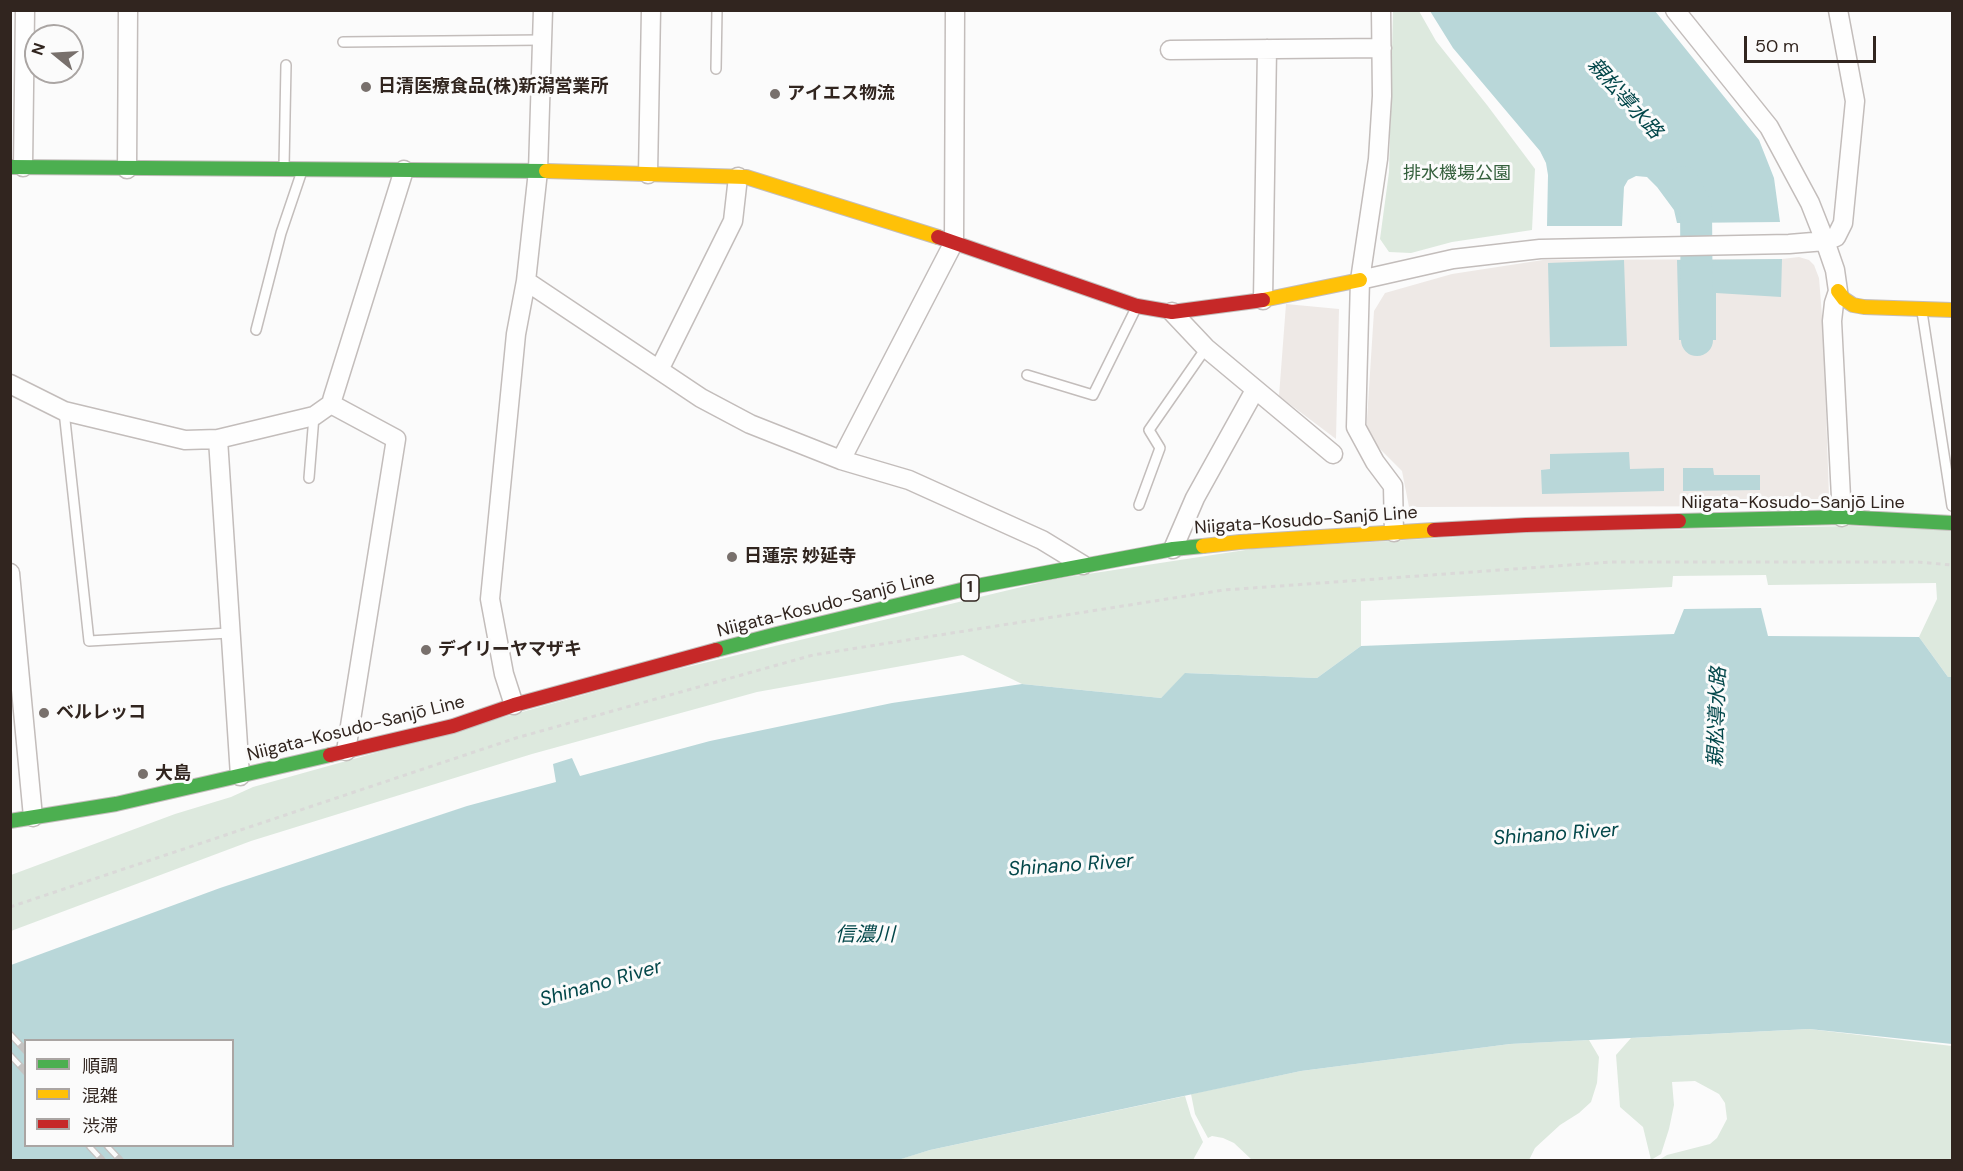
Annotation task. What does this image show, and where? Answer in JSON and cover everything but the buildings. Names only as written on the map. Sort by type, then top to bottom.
[{"type":"main road","points":[[17,167],[538,171],[746,177],[954,242],[1137,306],[1172,312],[1263,300],[1360,280]]},
{"type":"main road","points":[[1838,291],[1853,305],[1863,307],[1953,310]]},
{"type":"main road","name":"Niigata-Kosudo-Sanjō Line","points":[[10,821],[116,804],[240,776],[453,726],[514,705],[777,634],[982,585],[1173,549],[1240,542],[1526,525],[1842,516],[1953,523]]},
{"type":"street","points":[[17,167],[25,10]]},
{"type":"street","points":[[127,168],[128,10]]},
{"type":"street","points":[[514,705],[504,674],[490,599],[516,334],[526,281],[538,171],[543,10]]},
{"type":"street","points":[[648,174],[651,10]]},
{"type":"street","points":[[841,460],[954,242],[955,10]]},
{"type":"street","points":[[1382,10],[1378,159],[1360,280],[1356,428],[1375,462],[1393,486],[1394,532]]},
{"type":"street","points":[[1675,10],[1769,127],[1810,203],[1826,241],[1838,291],[1832,321],[1842,516]]},
{"type":"street","points":[[1360,280],[1453,260],[1540,249],[1789,244],[1826,241],[1836,237],[1843,223],[1856,100],[1838,10]]},
{"type":"street","points":[[1170,50],[1382,48]]},
{"type":"street","points":[[1263,300],[1267,49]]},
{"type":"street","points":[[10,384],[64,411],[185,440],[218,439],[314,416],[331,404],[404,170]]},
{"type":"street","points":[[659,370],[733,221],[738,177]]},
{"type":"street","points":[[526,281],[701,398],[750,424],[841,460],[909,480],[1042,540],[1083,565]]},
{"type":"street","points":[[1172,312],[1206,348],[1333,454]]},
{"type":"street","points":[[1173,549],[1196,498],[1255,390]]},
{"type":"street","points":[[331,404],[396,439],[346,751]]},
{"type":"street","points":[[218,439],[240,776]]},
{"type":"street","points":[[10,573],[33,818]]},
{"type":"lane","points":[[716,69],[717,10]]},
{"type":"lane","points":[[343,42],[542,40]]},
{"type":"lane","points":[[284,170],[286,65]]},
{"type":"lane","points":[[256,330],[281,233],[302,170]]},
{"type":"lane","points":[[1027,375],[1094,395],[1137,306]]},
{"type":"lane","points":[[1921,309],[1953,506]]},
{"type":"lane","points":[[1139,505],[1160,448],[1149,430],[1206,348]]},
{"type":"lane","points":[[64,411],[89,641],[229,633]]},
{"type":"lane","points":[[309,478],[314,416]]},
{"type":"path","points":[[10,907],[516,738],[813,655],[1224,590],[1611,562],[1917,562],[1953,565]]},
{"type":"shaded area","points":[[1799,257],[1809,260],[1814,265],[1819,278],[1829,496],[1827,503],[1820,506],[1409,507],[1402,471],[1366,435],[1374,311],[1385,293],[1452,274],[1543,260],[1782,259]]},
{"type":"shaded area","points":[[1286,304],[1339,309],[1336,439],[1279,396]]},
{"type":"green space","name":"排水機場公園","points":[[1393,11],[1419,11],[1436,41],[1535,169],[1532,230],[1452,242],[1411,253],[1389,252],[1380,239],[1389,172]]},
{"type":"green space","points":[[1851,526],[1952,530],[1952,677],[1948,677],[1919,637],[1937,599],[1936,583],[1768,585],[1766,575],[1673,576],[1672,587],[1361,601],[1361,646],[1317,678],[1186,673],[1161,698],[1022,684],[963,655],[757,692],[532,754],[251,841],[11,931],[11,875],[175,814],[231,797],[253,787],[662,673],[1055,579],[1252,549],[1544,532]]},
{"type":"green space","points":[[1809,1029],[1952,1046],[1952,1160],[1659,1160],[1667,1155],[1710,1144],[1717,1138],[1727,1119],[1725,1103],[1719,1094],[1695,1081],[1672,1082],[1674,1105],[1669,1129],[1661,1154],[1651,1160],[1643,1127],[1620,1107],[1616,1055],[1631,1038]]},
{"type":"green space","points":[[1589,1040],[1599,1057],[1597,1083],[1591,1102],[1560,1125],[1535,1148],[1529,1160],[1252,1160],[1234,1143],[1223,1138],[1212,1136],[1208,1138],[1195,1114],[1191,1094],[1301,1071],[1510,1044]]},
{"type":"green space","points":[[1185,1096],[1203,1142],[1193,1160],[897,1160],[930,1150]]},
{"type":"water","points":[[1430,11],[1655,11],[1759,140],[1774,178],[1780,222],[1677,223],[1674,210],[1657,187],[1647,177],[1636,176],[1628,180],[1624,187],[1622,226],[1547,226],[1548,175],[1546,163],[1540,151],[1453,48]]},
{"type":"water","points":[[1782,259],[1781,297],[1716,293],[1716,340],[1679,340],[1677,260]]},
{"type":"water","points":[[1624,260],[1627,346],[1550,347],[1548,263]]},
{"type":"water","points":[[1629,452],[1630,469],[1664,468],[1664,491],[1542,494],[1541,470],[1550,469],[1550,454]]},
{"type":"water","points":[[1683,468],[1713,468],[1714,475],[1760,475],[1760,490],[1683,491]]},
{"type":"water","name":"信濃川","points":[[1761,608],[1768,636],[1919,637],[1948,677],[1952,677],[1952,1044],[1809,1029],[1510,1044],[1301,1071],[930,1150],[898,1160],[11,1160],[11,965],[220,888],[467,806],[556,782],[553,764],[572,758],[580,776],[710,741],[892,703],[1022,684],[1161,698],[1185,673],[1317,678],[1361,646],[1674,634],[1684,609]]},
{"type":"waterway","name":"親松導水路","points":[[1683,182],[1696,207],[1697,340]]},
{"type":"railway","points":[[10,1034],[24,1049]]},
{"type":"railway","points":[[10,1055],[24,1070]]},
{"type":"railway","points":[[90,1147],[102,1160]]},
{"type":"railway","points":[[108,1147],[120,1160]]},
{"type":"traffic: fast","points":[[10,167],[546,171]]},
{"type":"traffic: fast","points":[[1679,521],[1842,517],[1952,523]]},
{"type":"traffic: fast","points":[[716,650],[982,585],[1173,549],[1203,546]]},
{"type":"traffic: fast","points":[[10,821],[116,804],[330,755]]},
{"type":"traffic: slow","points":[[546,171],[746,177],[938,237]]},
{"type":"traffic: slow","points":[[1263,300],[1360,280]]},
{"type":"traffic: slow","points":[[1838,291],[1853,305],[1864,307],[1952,310]]},
{"type":"traffic: slow","points":[[1203,546],[1434,530]]},
{"type":"traffic: jam","points":[[938,237],[1137,306],[1172,312],[1263,300]]},
{"type":"traffic: jam","points":[[1434,530],[1679,521]]},
{"type":"traffic: jam","points":[[330,755],[453,726],[514,705],[716,650]]},
{"type":"place","name":"日清医療食品(株)新潟営業所","points":[[366,87]]},
{"type":"place","name":"アイエス物流","points":[[775,94]]},
{"type":"place","name":"日蓮宗 妙延寺","points":[[732,557]]},
{"type":"place","name":"デイリーヤマザキ","points":[[426,650]]},
{"type":"place","name":"ベルレッコ","points":[[44,713]]},
{"type":"place","name":"大島","points":[[143,774]]},
{"type":"water label","name":"Shinano River","points":[[1556,835]]},
{"type":"water label","name":"Shinano River","points":[[1071,866]]},
{"type":"water label","name":"Shinano River","points":[[601,984]]}]
